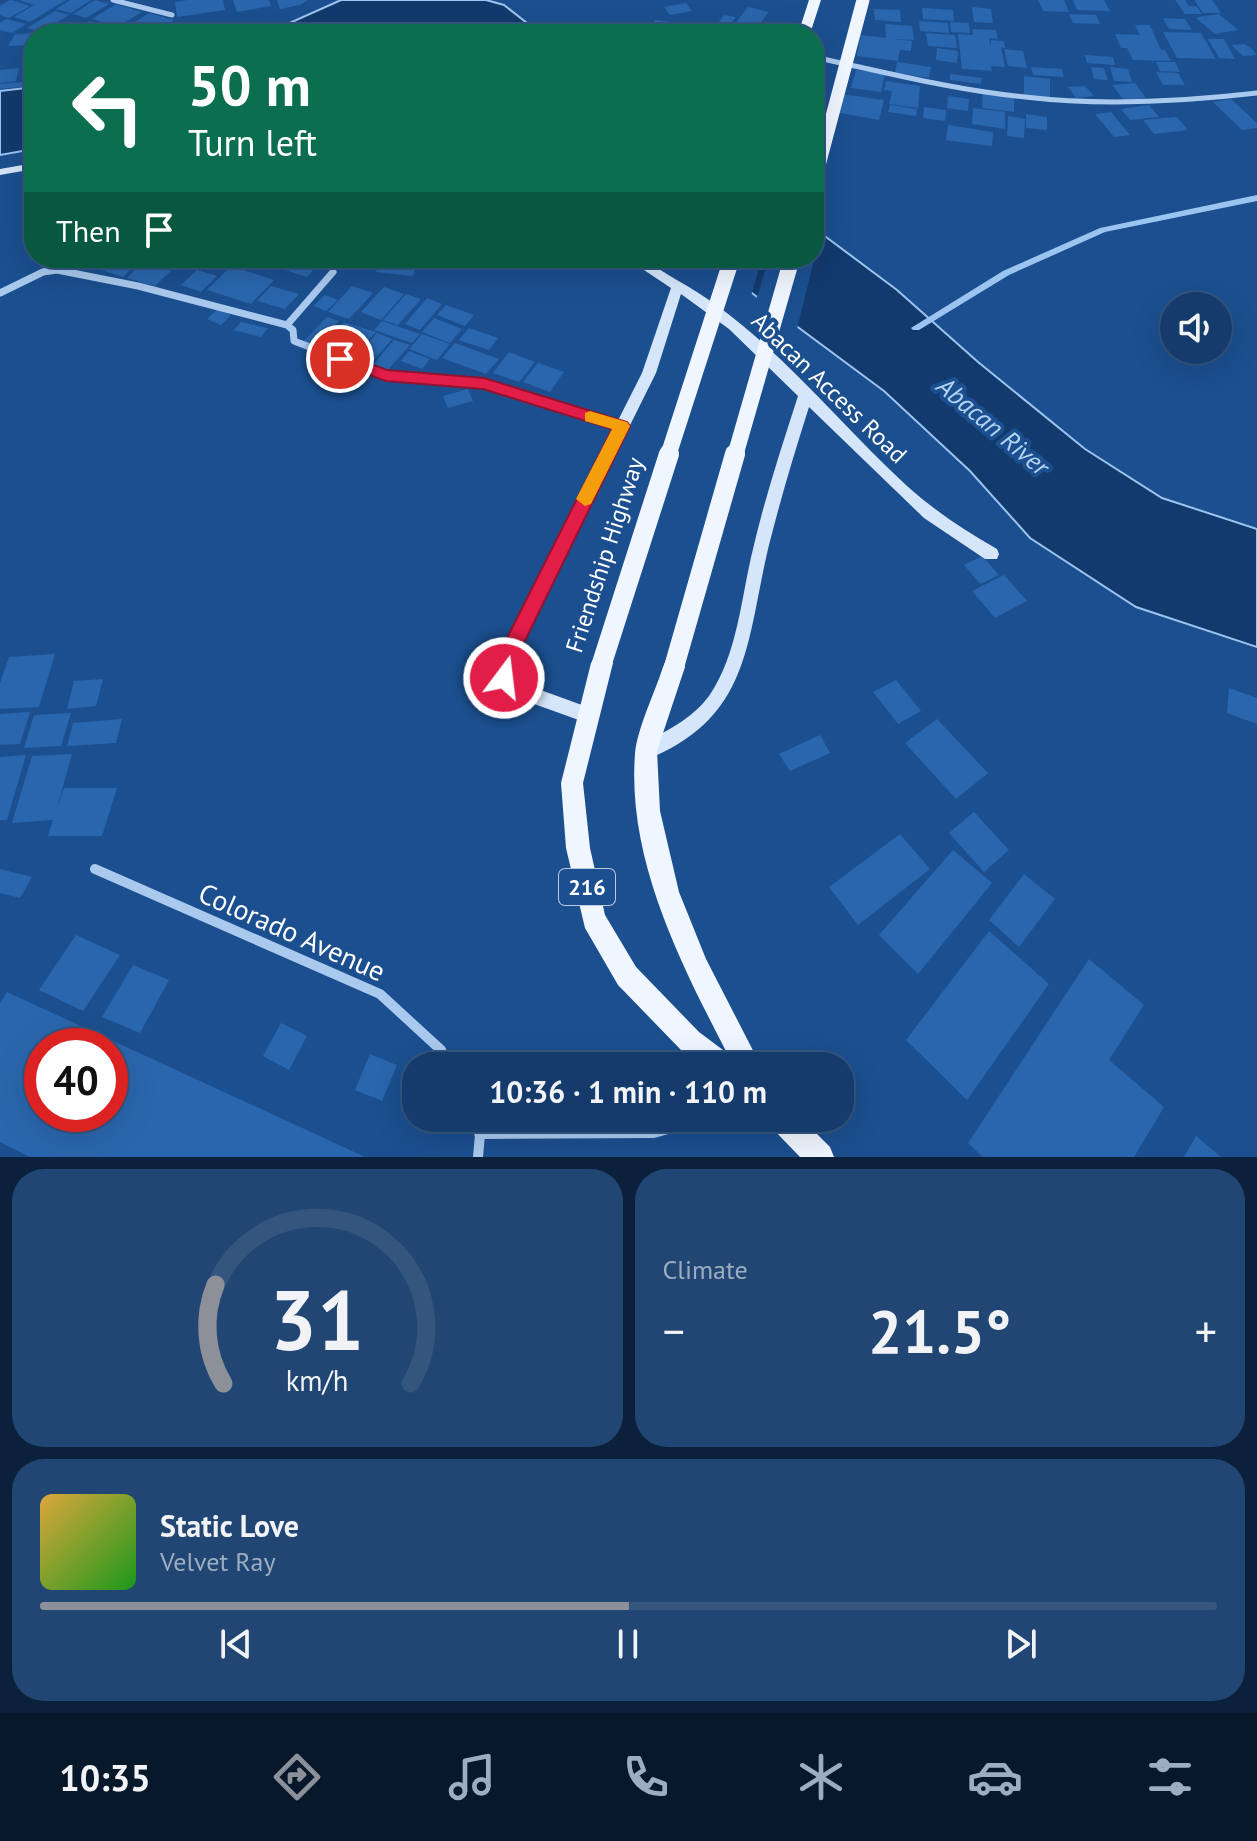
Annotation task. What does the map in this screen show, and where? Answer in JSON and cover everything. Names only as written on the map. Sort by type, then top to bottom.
[{"type":"main road","points":[[807,24],[815,0]]},
{"type":"main road","points":[[824,149],[863,0]]},
{"type":"main road","name":"Friendship Highway","points":[[704,1052],[627,976],[594,919],[578,848],[572,783],[602,663],[729,268]]},
{"type":"main road","points":[[741,1052],[696,967],[667,892],[648,811],[646,751],[674,667],[789,268]]},
{"type":"main road","points":[[796,1132],[820,1157]]},
{"type":"street","points":[[113,0],[172,15]]},
{"type":"street","points":[[824,59],[939,83],[1054,100],[1182,102],[1257,93]]},
{"type":"street","points":[[0,172],[24,168]]},
{"type":"street","name":"Abacan Access Road","points":[[649,268],[731,324],[931,516],[991,554]]},
{"type":"street","points":[[0,293],[43,272],[57,270],[138,286],[287,325],[293,330],[294,341],[386,376],[484,383],[621,426]]},
{"type":"street","points":[[287,325],[333,272]]},
{"type":"street","points":[[587,715],[518,690],[504,678],[506,658],[649,373],[678,285]]},
{"type":"street","points":[[646,751],[703,716],[720,691],[735,657],[759,553],[806,393]]},
{"type":"street","name":"Colorado Avenue","points":[[95,869],[380,994],[442,1052]]},
{"type":"street","points":[[478,1157],[479,1132]]},
{"type":"lane","points":[[480,1135],[661,1132]]},
{"type":"water","points":[[341,0],[486,0],[504,5],[528,24],[287,24]]},
{"type":"water","points":[[24,88],[24,151],[0,155],[0,91]]},
{"type":"water","name":"Abacan River","points":[[824,235],[897,290],[978,362],[1085,449],[1162,498],[1257,529],[1257,647],[1136,607],[1030,538],[970,471],[884,391],[741,285],[710,268],[824,268]]},
{"type":"pier","points":[[707,268],[759,268],[751,296]]},
{"type":"pier","points":[[766,268],[812,268],[797,329],[756,300]]},
{"type":"building","points":[[10,0],[30,6],[9,18],[0,15],[0,6]]},
{"type":"building","points":[[19,0],[66,0],[30,22],[14,17],[34,5]]},
{"type":"building","points":[[70,0],[91,0],[71,13],[56,9]]},
{"type":"building","points":[[95,0],[109,4],[86,18],[73,14]]},
{"type":"building","points":[[223,0],[225,10],[177,17],[175,2]]},
{"type":"building","points":[[233,0],[269,0],[271,6],[237,12]]},
{"type":"building","points":[[277,0],[308,0],[280,9]]},
{"type":"building","points":[[1038,0],[1064,0],[1069,12],[1043,11]]},
{"type":"building","points":[[1073,0],[1104,0],[1110,11],[1077,10]]},
{"type":"building","points":[[1175,0],[1185,0],[1202,14],[1185,14]]},
{"type":"building","points":[[1194,0],[1212,0],[1221,13],[1203,13]]},
{"type":"building","points":[[686,3],[692,11],[670,15],[664,7]]},
{"type":"building","points":[[116,4],[142,12],[122,24],[92,19]]},
{"type":"building","points":[[748,7],[769,12],[760,24],[735,24]]},
{"type":"building","points":[[972,7],[991,9],[993,23],[974,22]]},
{"type":"building","points":[[922,8],[953,10],[954,21],[923,19]]},
{"type":"building","points":[[874,9],[900,10],[901,22],[875,20]]},
{"type":"building","points":[[55,11],[69,15],[54,24],[34,24]]},
{"type":"building","points":[[149,13],[174,20],[168,24],[132,24]]},
{"type":"building","points":[[1069,14],[1096,15],[1100,24],[1073,23]]},
{"type":"building","points":[[1219,14],[1238,30],[1215,34],[1196,18],[1204,16],[1207,21],[1205,16]]},
{"type":"building","points":[[724,15],[736,17],[731,24],[717,24]]},
{"type":"building","points":[[1163,18],[1185,19],[1192,30],[1169,29]]},
{"type":"building","points":[[6,19],[26,24],[12,33],[0,30],[0,23]]},
{"type":"building","points":[[655,20],[686,24],[653,24]]},
{"type":"building","points":[[919,21],[948,23],[949,33],[920,31]]},
{"type":"building","points":[[950,22],[969,23],[970,33],[951,32]]},
{"type":"building","points":[[885,24],[912,26],[914,40],[892,39],[912,41],[911,51],[900,50],[898,61],[857,56],[861,35],[886,38]]},
{"type":"building","points":[[1135,25],[1150,25],[1161,50],[1165,50],[1171,61],[1133,60],[1127,48],[1121,48],[1115,34],[1140,35]]},
{"type":"building","points":[[972,29],[996,30],[998,39],[989,38],[991,47],[991,40],[1004,41],[1005,48],[1001,47],[1005,67],[991,66],[992,71],[962,69],[958,34],[973,35]]},
{"type":"building","points":[[1163,32],[1201,33],[1216,59],[1177,58]]},
{"type":"building","points":[[926,33],[955,35],[957,48],[928,46]]},
{"type":"building","points":[[15,34],[24,34],[24,45],[8,46]]},
{"type":"building","points":[[1208,39],[1224,39],[1235,59],[1219,58]]},
{"type":"building","points":[[1245,44],[1257,55],[1243,56],[1231,45]]},
{"type":"building","points":[[937,48],[958,51],[957,63],[936,60]]},
{"type":"building","points":[[1004,49],[1023,51],[1027,68],[1008,66]]},
{"type":"building","points":[[1085,55],[1113,57],[1115,65],[1087,63]]},
{"type":"building","points":[[897,62],[931,67],[929,78],[895,73]]},
{"type":"building","points":[[1156,62],[1175,62],[1180,72],[1160,71]]},
{"type":"building","points":[[1031,67],[1062,69],[1064,77],[1033,75]]},
{"type":"building","points":[[1091,67],[1104,68],[1108,80],[1094,79]]},
{"type":"building","points":[[1110,67],[1128,69],[1132,82],[1114,81]]},
{"type":"building","points":[[19,68],[16,81],[0,83],[0,70]]},
{"type":"building","points":[[856,70],[885,74],[881,92],[851,88]]},
{"type":"building","points":[[1156,72],[1178,73],[1185,85],[1163,85]]},
{"type":"building","points":[[950,74],[982,78],[981,84],[950,80]]},
{"type":"building","points":[[1024,76],[1050,79],[1050,98],[1024,95]]},
{"type":"building","points":[[886,81],[920,86],[918,108],[889,104],[892,91],[884,90]]},
{"type":"building","points":[[24,82],[24,87],[0,89],[0,84]]},
{"type":"building","points":[[1135,83],[1146,98],[1124,100],[1112,85]]},
{"type":"building","points":[[1085,86],[1094,96],[1076,98],[1068,87]]},
{"type":"building","points":[[983,91],[1014,95],[1014,112],[982,108]]},
{"type":"building","points":[[841,94],[884,100],[879,120],[835,112]]},
{"type":"building","points":[[948,96],[969,99],[968,111],[947,108]]},
{"type":"building","points":[[1231,99],[1257,123],[1257,128],[1242,130],[1213,102]]},
{"type":"building","points":[[890,105],[917,109],[916,116],[888,112]]},
{"type":"building","points":[[1149,105],[1159,117],[1130,120],[1121,109]]},
{"type":"building","points":[[924,107],[946,110],[945,121],[923,118]]},
{"type":"building","points":[[973,108],[1005,112],[1005,129],[972,124]]},
{"type":"building","points":[[1111,112],[1130,135],[1114,137],[1095,114]]},
{"type":"building","points":[[1026,114],[1047,117],[1047,130],[1026,128]]},
{"type":"building","points":[[1008,116],[1025,119],[1024,138],[1007,136]]},
{"type":"building","points":[[1177,117],[1188,130],[1154,134],[1143,120]]},
{"type":"building","points":[[948,125],[993,132],[992,146],[946,140]]},
{"type":"building","points":[[95,268],[132,268],[123,277]]},
{"type":"building","points":[[137,268],[171,271],[155,286],[127,278]]},
{"type":"building","points":[[229,268],[274,280],[251,304],[207,290]]},
{"type":"building","points":[[279,268],[315,268],[307,277]]},
{"type":"building","points":[[378,268],[416,268],[413,276],[376,272]]},
{"type":"building","points":[[197,270],[217,276],[201,292],[181,285]]},
{"type":"building","points":[[271,286],[299,294],[285,309],[257,301]]},
{"type":"building","points":[[352,286],[373,293],[349,319],[328,312]]},
{"type":"building","points":[[384,287],[404,294],[381,320],[361,312]]},
{"type":"building","points":[[406,294],[421,299],[398,325],[383,320]]},
{"type":"building","points":[[325,295],[338,300],[326,311],[313,306]]},
{"type":"building","points":[[427,298],[442,304],[420,330],[405,324]]},
{"type":"building","points":[[446,305],[474,315],[465,326],[437,315]]},
{"type":"building","points":[[218,309],[231,315],[221,325],[207,319]]},
{"type":"building","points":[[327,317],[339,321],[316,347],[303,342]]},
{"type":"building","points":[[434,318],[462,329],[450,343],[422,332]]},
{"type":"building","points":[[382,321],[420,334],[412,343],[374,330]]},
{"type":"building","points":[[241,322],[268,328],[261,337],[234,330]]},
{"type":"building","points":[[344,322],[376,332],[351,360],[335,354],[350,336],[334,354],[319,348]]},
{"type":"building","points":[[469,328],[498,338],[489,350],[459,340]]},
{"type":"building","points":[[377,333],[392,339],[368,367],[352,361]]},
{"type":"building","points":[[422,334],[450,344],[437,360],[409,349]]},
{"type":"building","points":[[394,340],[410,345],[385,373],[370,368]]},
{"type":"building","points":[[455,343],[499,359],[486,374],[442,358]]},
{"type":"building","points":[[409,351],[430,359],[422,369],[401,361]]},
{"type":"building","points":[[509,352],[535,362],[519,382],[493,373]]},
{"type":"building","points":[[538,363],[564,372],[550,392],[523,382]]},
{"type":"building","points":[[468,389],[473,401],[448,408],[443,396]]},
{"type":"building","points":[[982,556],[999,575],[980,584],[964,565]]},
{"type":"building","points":[[1004,575],[1027,601],[995,618],[972,591]]},
{"type":"building","points":[[55,654],[39,707],[0,709],[0,683],[9,657]]},
{"type":"building","points":[[103,679],[96,706],[67,709],[74,681]]},
{"type":"building","points":[[896,680],[921,711],[898,724],[873,692]]},
{"type":"building","points":[[1229,688],[1257,698],[1257,724],[1227,713]]},
{"type":"building","points":[[30,712],[20,744],[0,745],[0,714]]},
{"type":"building","points":[[71,713],[61,746],[24,748],[34,715]]},
{"type":"building","points":[[122,719],[116,743],[67,746],[73,723]]},
{"type":"building","points":[[937,719],[988,773],[956,799],[905,743]]},
{"type":"building","points":[[820,735],[830,753],[790,771],[779,754]]},
{"type":"building","points":[[72,754],[56,811],[64,788],[117,788],[102,836],[48,836],[53,820],[12,823],[32,756]]},
{"type":"building","points":[[26,755],[7,820],[0,820],[0,757]]},
{"type":"building","points":[[974,812],[1009,850],[984,872],[949,833]]},
{"type":"building","points":[[900,834],[930,869],[858,925],[829,887]]},
{"type":"building","points":[[953,850],[992,883],[918,974],[879,935]]},
{"type":"building","points":[[0,869],[32,877],[20,898],[0,893]]},
{"type":"building","points":[[1024,874],[1055,899],[1019,947],[989,920]]},
{"type":"building","points":[[989,931],[1049,984],[967,1100],[906,1040]]},
{"type":"building","points":[[76,935],[120,955],[83,1011],[39,990]]},
{"type":"building","points":[[1089,959],[1144,1005],[1109,1060],[1164,1107],[1134,1157],[983,1157],[968,1143]]},
{"type":"building","points":[[133,965],[169,980],[140,1033],[102,1017]]},
{"type":"building","points":[[7,992],[85,1028],[24,1028],[24,1132],[128,1132],[128,1048],[365,1157],[30,1157],[0,1142],[0,1003]]},
{"type":"building","points":[[281,1023],[307,1036],[289,1070],[263,1056]]},
{"type":"building","points":[[370,1054],[397,1065],[382,1101],[355,1090]]},
{"type":"building","points":[[1196,1136],[1221,1157],[1184,1157]]},
{"type":"waterway","points":[[916,328],[1006,273],[1103,230],[1257,198]]},
{"type":"slow traffic","points":[[585,499],[621,426],[590,417]]},
{"type":"route","points":[[340,359],[386,376],[484,383],[621,426],[506,658],[504,678]]}]
